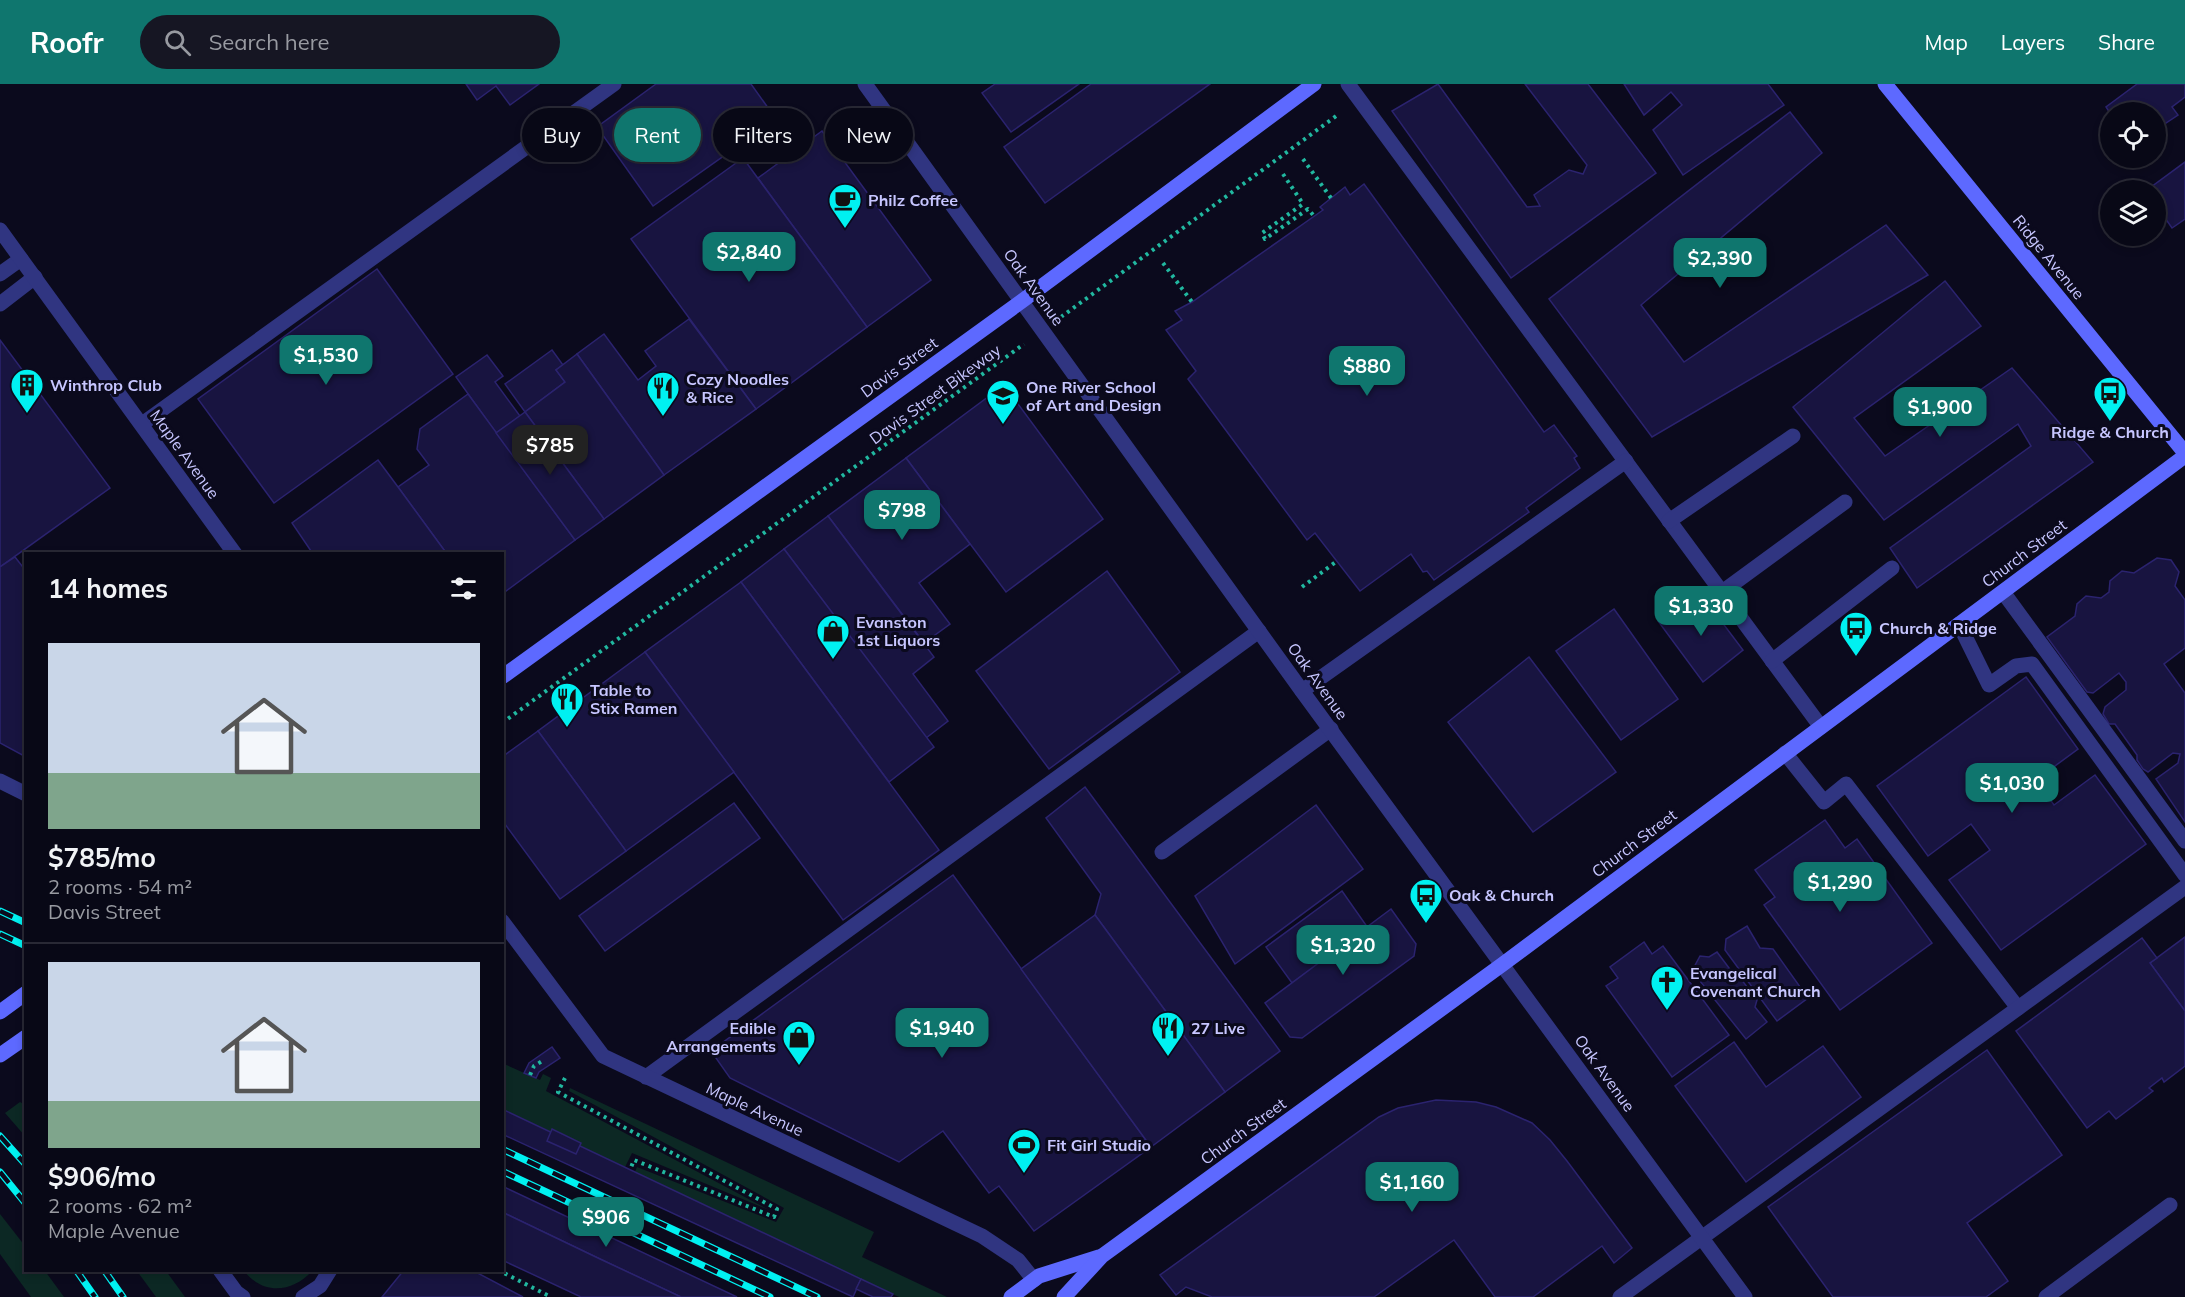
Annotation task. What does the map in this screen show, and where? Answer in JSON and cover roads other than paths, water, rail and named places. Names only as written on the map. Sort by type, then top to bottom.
[{"type":"main road","name":"Davis Street","points":[[504,676],[1022,301],[1314,84]]},
{"type":"main road","name":"Ridge Avenue","points":[[1885,84],[2185,455]]},
{"type":"main road","name":"Church Street","points":[[1064,1297],[1102,1256],[1503,964],[2185,455]]},
{"type":"main road","points":[[0,1012],[24,998]]},
{"type":"main road","points":[[0,1055],[24,1038]]},
{"type":"main road","name":"Church Street","points":[[1011,1297],[1039,1276],[1102,1256]]},
{"type":"street","points":[[142,424],[614,84]]},
{"type":"street","name":"Oak Avenue","points":[[865,84],[1302,691],[1745,1297]]},
{"type":"street","points":[[1348,84],[1821,727]]},
{"type":"street","name":"Maple Avenue","points":[[0,230],[234,552]]},
{"type":"street","points":[[0,274],[21,259]]},
{"type":"street","points":[[0,304],[34,277]]},
{"type":"street","points":[[1669,521],[1793,436]]},
{"type":"street","points":[[1302,691],[1626,461]]},
{"type":"street","points":[[1722,592],[1845,502]]},
{"type":"street","points":[[1772,661],[1892,568]]},
{"type":"street","points":[[2003,592],[2185,841]]},
{"type":"street","points":[[1959,624],[1989,685],[2016,666],[2032,664],[2185,875]]},
{"type":"street","points":[[646,1077],[1259,630]]},
{"type":"street","points":[[1162,852],[1331,729]]},
{"type":"street","points":[[1785,753],[1824,802],[1846,784],[2018,1008]]},
{"type":"street","points":[[0,781],[24,793]]},
{"type":"street","points":[[1620,1297],[2185,887]]},
{"type":"street","name":"Maple Avenue","points":[[504,924],[603,1056],[982,1236],[1018,1260],[1034,1280]]},
{"type":"street","points":[[2046,1297],[2170,1205]]},
{"type":"street","points":[[221,1272],[236,1292],[243,1297]]},
{"type":"street","points":[[303,1297],[320,1286],[329,1272]]},
{"type":"railway","points":[[0,911],[24,922]]},
{"type":"railway","points":[[0,934],[24,945]]},
{"type":"railway","points":[[0,1136],[24,1163]]},
{"type":"railway","points":[[504,1150],[817,1297]]},
{"type":"railway","points":[[0,1172],[24,1202]]},
{"type":"railway","points":[[504,1172],[770,1297]]},
{"type":"railway","points":[[77,1272],[95,1297]]},
{"type":"railway","points":[[105,1272],[123,1297]]},
{"type":"place","name":"Philz Coffee","points":[[845,229]]},
{"type":"place","name":"Winthrop Club","points":[[27,414]]},
{"type":"place","name":"Cozy Noodles & Rice","points":[[663,417]]},
{"type":"place","name":"Ridge & Church","points":[[2110,422]]},
{"type":"place","name":"One River School of Art and Design","points":[[1003,425]]},
{"type":"place","name":"Church & Ridge","points":[[1856,657]]},
{"type":"place","name":"Evanston 1st Liquors","points":[[833,660]]},
{"type":"place","name":"Table to Stix Ramen","points":[[567,728]]},
{"type":"place","name":"Oak & Church","points":[[1426,924]]},
{"type":"place","name":"Evangelical Covenant Church","points":[[1667,1011]]},
{"type":"place","name":"27 Live","points":[[1168,1057]]},
{"type":"place","name":"Edible Arrangements","points":[[799,1066]]},
{"type":"place","name":"Fit Girl Studio","points":[[1024,1174]]}]
